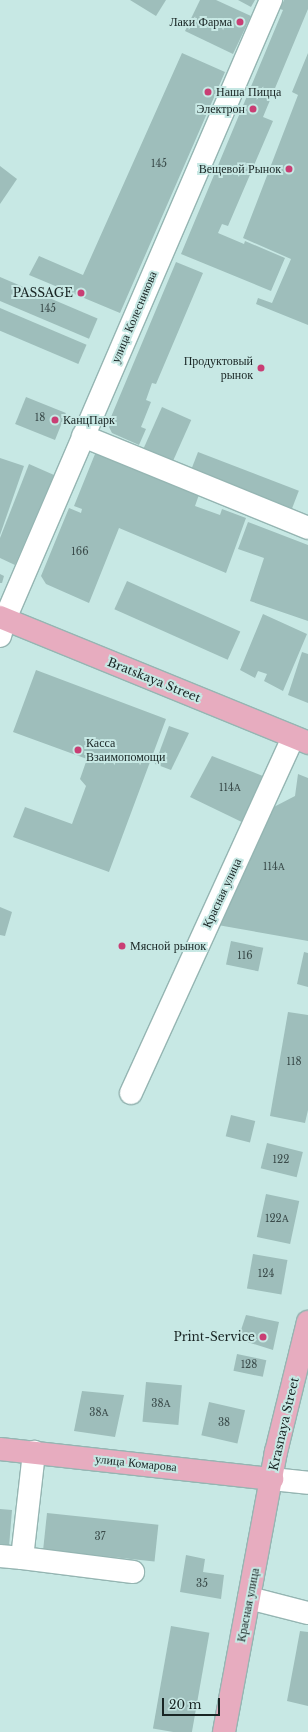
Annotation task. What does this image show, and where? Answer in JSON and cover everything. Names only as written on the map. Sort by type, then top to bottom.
[{"type":"main road","name":"Bratskaya Street","points":[[2,624],[300,740]]},
{"type":"main road","name":"Krasnaya Street","points":[[272,1479],[308,1322]]},
{"type":"main road","name":"улица Комарова","points":[[0,1449],[272,1479]]},
{"type":"main road","name":"Красная улица","points":[[224,1732],[272,1479]]},
{"type":"street","name":"улица Колесникова","points":[[2,624],[271,0]]},
{"type":"street","points":[[83,436],[308,528]]},
{"type":"street","name":"Красная улица","points":[[131,1092],[300,740]]},
{"type":"street","points":[[22,1558],[34,1452]]},
{"type":"street","points":[[272,1479],[308,1483]]},
{"type":"street","points":[[0,1556],[133,1572]]},
{"type":"street","points":[[249,1598],[308,1613]]},
{"type":"building","points":[[130,0],[166,0],[156,16]]},
{"type":"building","points":[[200,0],[216,0],[251,16],[233,54],[185,31]]},
{"type":"building","points":[[238,0],[255,0],[251,7]]},
{"type":"building","points":[[284,0],[308,0],[308,9],[263,117],[273,121],[228,226],[222,224],[218,233],[244,244],[245,241],[285,258],[271,291],[181,254],[283,10],[280,9]]},
{"type":"building","points":[[182,53],[225,72],[120,313],[29,275],[39,256],[83,275]]},
{"type":"building","name":"Вещевой Рынок","points":[[308,53],[308,325],[256,304],[258,298],[272,303],[291,259],[243,238],[298,95],[292,92]]},
{"type":"building","points":[[0,166],[17,179],[0,204]]},
{"type":"building","points":[[176,262],[203,273],[156,384],[152,383],[146,400],[151,402],[141,427],[146,429],[139,445],[112,433],[109,427],[113,418],[111,417]]},
{"type":"building","points":[[0,277],[98,318],[89,339],[0,301]]},
{"type":"building","points":[[0,308],[87,345],[78,364],[0,331]]},
{"type":"building","points":[[26,397],[66,413],[55,440],[15,424]]},
{"type":"building","points":[[162,407],[191,420],[172,463],[143,450]]},
{"type":"building","points":[[107,451],[201,489],[195,506],[220,515],[222,509],[246,518],[226,573],[119,528],[89,603],[46,584],[41,576],[69,508],[81,513],[82,509],[74,506],[95,454]]},
{"type":"building","points":[[198,452],[299,491],[292,508],[191,470]]},
{"type":"building","points":[[0,458],[24,466],[0,535]]},
{"type":"building","points":[[29,464],[54,475],[15,565],[0,558],[0,538]]},
{"type":"building","points":[[248,522],[308,545],[308,621],[250,601],[264,558],[238,549]]},
{"type":"building","points":[[0,574],[4,576],[2,583],[0,583]]},
{"type":"building","points":[[127,581],[240,631],[228,660],[114,609]]},
{"type":"building","points":[[263,614],[307,634],[283,691],[264,681],[267,674],[258,671],[255,678],[240,670]]},
{"type":"building","points":[[302,652],[308,654],[308,703],[288,695]]},
{"type":"building","points":[[36,670],[166,719],[109,872],[13,837],[25,807],[72,824],[86,786],[80,779],[87,759],[13,732]]},
{"type":"building","points":[[169,726],[189,733],[171,770],[155,764]]},
{"type":"building","points":[[212,756],[268,778],[248,825],[190,797]]},
{"type":"building","points":[[298,774],[308,778],[308,941],[212,924],[268,810],[295,796]]},
{"type":"building","points":[[0,907],[12,912],[5,936],[0,935]]},
{"type":"building","points":[[231,941],[263,948],[258,971],[226,964]]},
{"type":"building","points":[[304,952],[308,953],[308,987],[297,984]]},
{"type":"building","points":[[288,1012],[308,1015],[308,1110],[305,1123],[270,1116]]},
{"type":"building","points":[[231,1115],[255,1121],[250,1142],[226,1136]]},
{"type":"building","points":[[267,1143],[303,1152],[297,1177],[261,1168]]},
{"type":"building","points":[[266,1194],[299,1201],[290,1244],[257,1237]]},
{"type":"building","points":[[253,1254],[287,1260],[281,1295],[247,1288]]},
{"type":"building","points":[[246,1315],[279,1322],[273,1350],[238,1339]]},
{"type":"building","points":[[237,1354],[266,1360],[263,1377],[233,1371]]},
{"type":"building","points":[[146,1382],[182,1385],[178,1425],[143,1422]]},
{"type":"building","points":[[82,1391],[124,1395],[115,1437],[74,1431]]},
{"type":"building","points":[[209,1402],[245,1410],[237,1443],[201,1435]]},
{"type":"building","points":[[0,1509],[12,1510],[9,1547],[0,1546]]},
{"type":"building","points":[[47,1513],[158,1525],[155,1562],[43,1550]]},
{"type":"building","points":[[186,1555],[205,1559],[203,1572],[224,1575],[221,1599],[180,1592]]},
{"type":"building","points":[[171,1626],[209,1633],[192,1732],[173,1732],[153,1728]]},
{"type":"building","points":[[300,1631],[308,1632],[308,1706],[287,1701]]},
{"type":"place","name":"Лаки Фарма","points":[[240,22]]},
{"type":"place","name":"Наша Пицца","points":[[208,92]]},
{"type":"place","name":"Электрон","points":[[253,109]]},
{"type":"place","name":"Вещевой Рынок","points":[[289,169]]},
{"type":"place","name":"PASSAGE","points":[[81,293]]},
{"type":"place","name":"Продуктовый рынок","points":[[261,368]]},
{"type":"place","name":"КанцПарк","points":[[55,420]]},
{"type":"place","name":"Касса Взаимопомощи","points":[[78,750]]},
{"type":"place","name":"Мясной рынок","points":[[122,946]]},
{"type":"place","name":"Print-Service","points":[[263,1337]]}]
